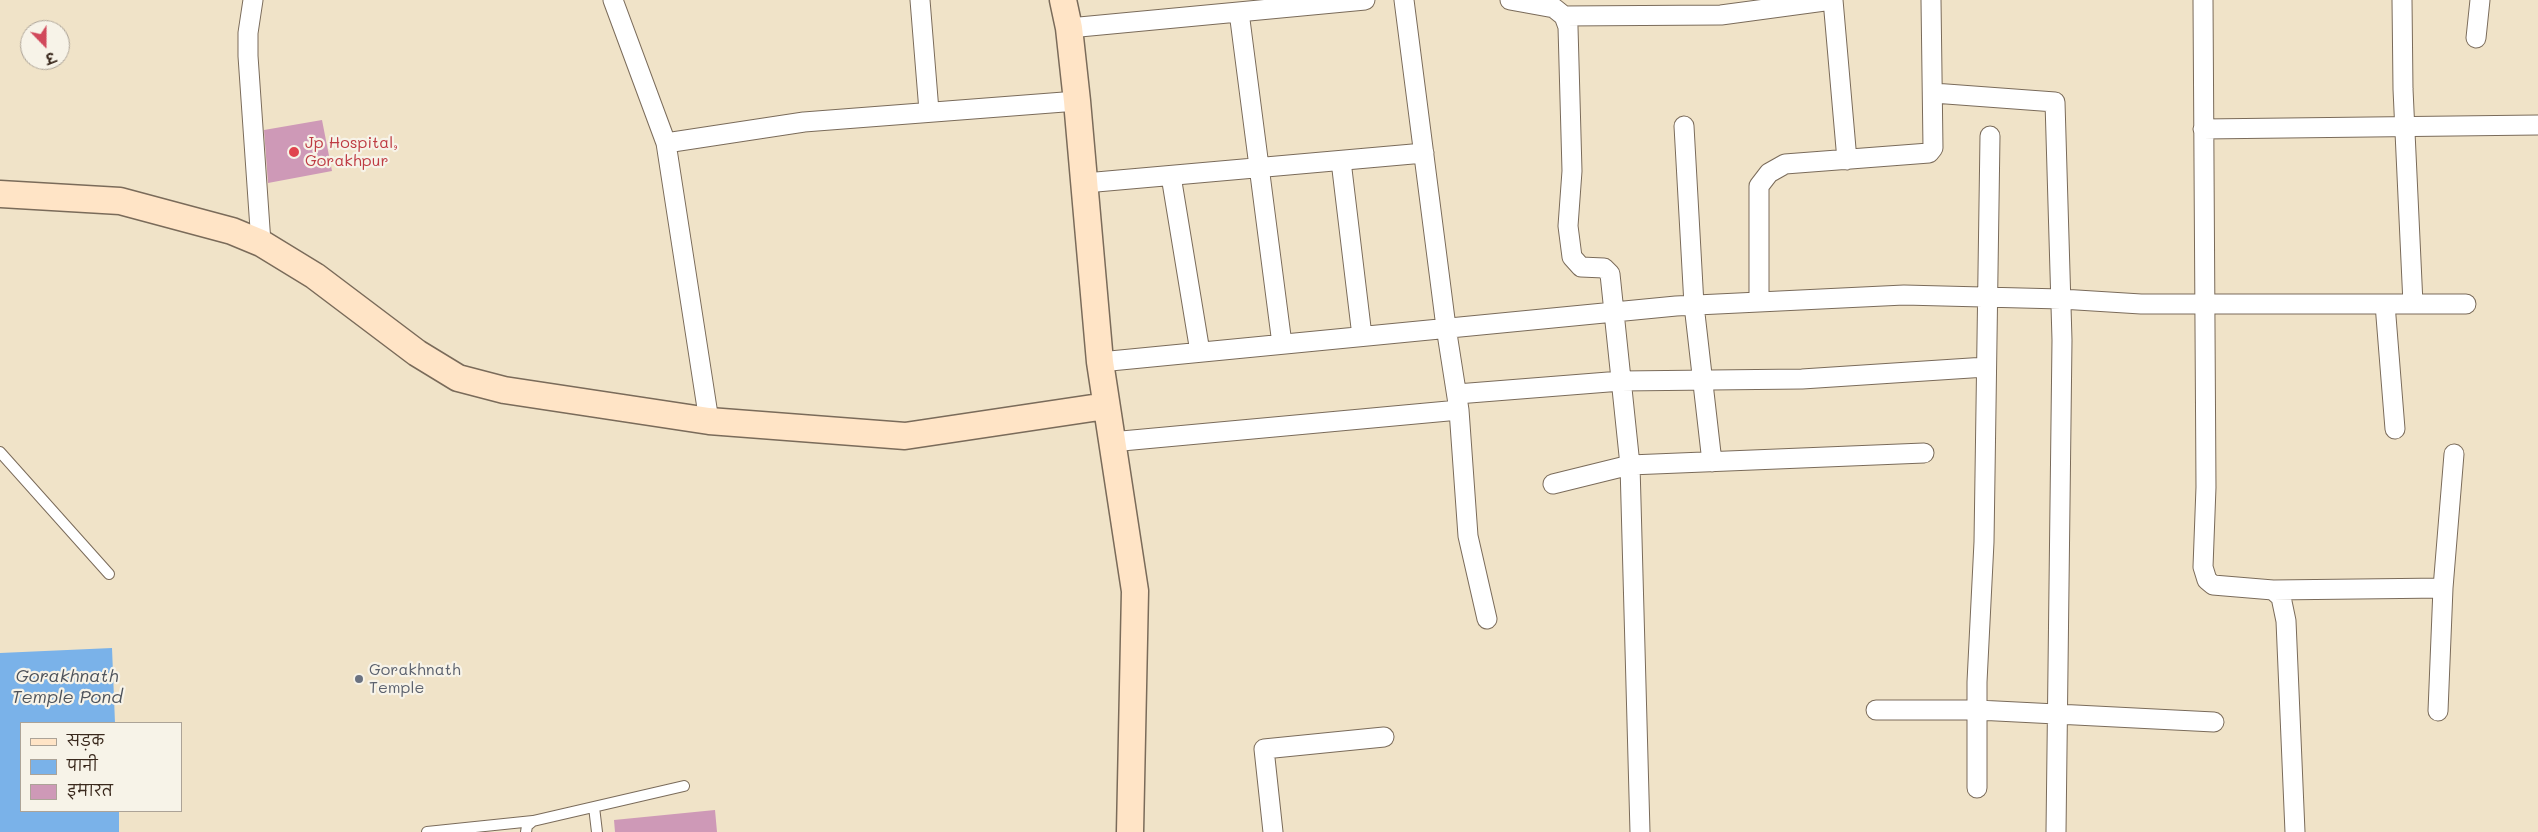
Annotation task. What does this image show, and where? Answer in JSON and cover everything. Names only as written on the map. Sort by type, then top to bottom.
[{"type":"street","points":[[253,0],[248,33],[248,56],[261,243]]},
{"type":"street","points":[[612,0],[666,143],[710,421]]},
{"type":"street","points":[[920,0],[929,111]]},
{"type":"street","points":[[1063,0],[1069,28],[1077,101],[1100,362],[1135,591],[1130,832]]},
{"type":"street","points":[[1069,28],[1364,0]]},
{"type":"street","points":[[1404,0],[1446,327],[1458,402],[1468,536],[1487,619]]},
{"type":"street","points":[[1510,0],[1554,8],[1564,16],[1568,27],[1572,172],[1568,226],[1572,257],[1581,267],[1608,270],[1610,274],[1630,465],[1640,832]]},
{"type":"street","points":[[1564,16],[1721,15],[1832,0],[1847,160]]},
{"type":"street","points":[[1759,302],[1759,186],[1768,174],[1785,164],[1929,153],[1934,142],[1931,0]]},
{"type":"street","points":[[2202,0],[2206,487],[2203,567],[2207,580],[2213,585],[2273,590],[2443,588]]},
{"type":"street","points":[[2402,0],[2405,126],[2413,304]]},
{"type":"street","points":[[2476,38],[2480,0]]},
{"type":"street","points":[[1239,12],[1282,344]]},
{"type":"street","points":[[1933,93],[2054,102],[2061,300],[2056,832]]},
{"type":"street","points":[[666,143],[804,122],[1077,101]]},
{"type":"street","points":[[2203,129],[2538,124]]},
{"type":"street","points":[[1684,126],[1694,306],[1712,462]]},
{"type":"street","points":[[1977,788],[1977,710],[1984,542],[1986,297],[1990,136]]},
{"type":"street","points":[[1085,183],[1341,162],[1424,153]]},
{"type":"street","points":[[1341,162],[1362,336]]},
{"type":"street","points":[[1171,176],[1200,352]]},
{"type":"street","points":[[0,194],[120,201],[232,231],[261,243],[315,276],[417,353],[458,378],[504,390],[710,421],[905,436],[1106,406]]},
{"type":"street","points":[[1100,362],[1614,312],[1904,295],[2141,304],[2466,304]]},
{"type":"street","points":[[2385,304],[2395,430]]},
{"type":"street","points":[[1111,442],[1621,381],[1802,379],[1986,367]]},
{"type":"street","points":[[1553,484],[1630,465],[1924,453]]},
{"type":"street","points":[[2438,711],[2443,588],[2454,454]]},
{"type":"street","points":[[2273,590],[2281,597],[2286,621],[2295,832]]},
{"type":"street","points":[[1876,710],[1977,710],[1998,713],[2214,722]]},
{"type":"street","points":[[1273,832],[1264,749],[1384,737]]},
{"type":"lane","points":[[0,452],[109,574]]},
{"type":"lane","points":[[427,832],[533,821],[684,786]]},
{"type":"lane","points":[[594,807],[597,832]]},
{"type":"lane","points":[[526,832],[528,826],[533,821]]},
{"type":"water","name":"Gorakhnath Temple Pond","points":[[112,648],[115,722],[20,722],[20,812],[119,812],[119,832],[0,832],[0,653]]},
{"type":"building","points":[[322,120],[332,171],[268,183],[264,130]]},
{"type":"building","points":[[715,810],[717,832],[615,832],[614,820]]},
{"type":"place","name":"Jp Hospital, Gorakhpur","points":[[294,152]]},
{"type":"place","name":"Gorakhnath Temple","points":[[359,679]]}]
